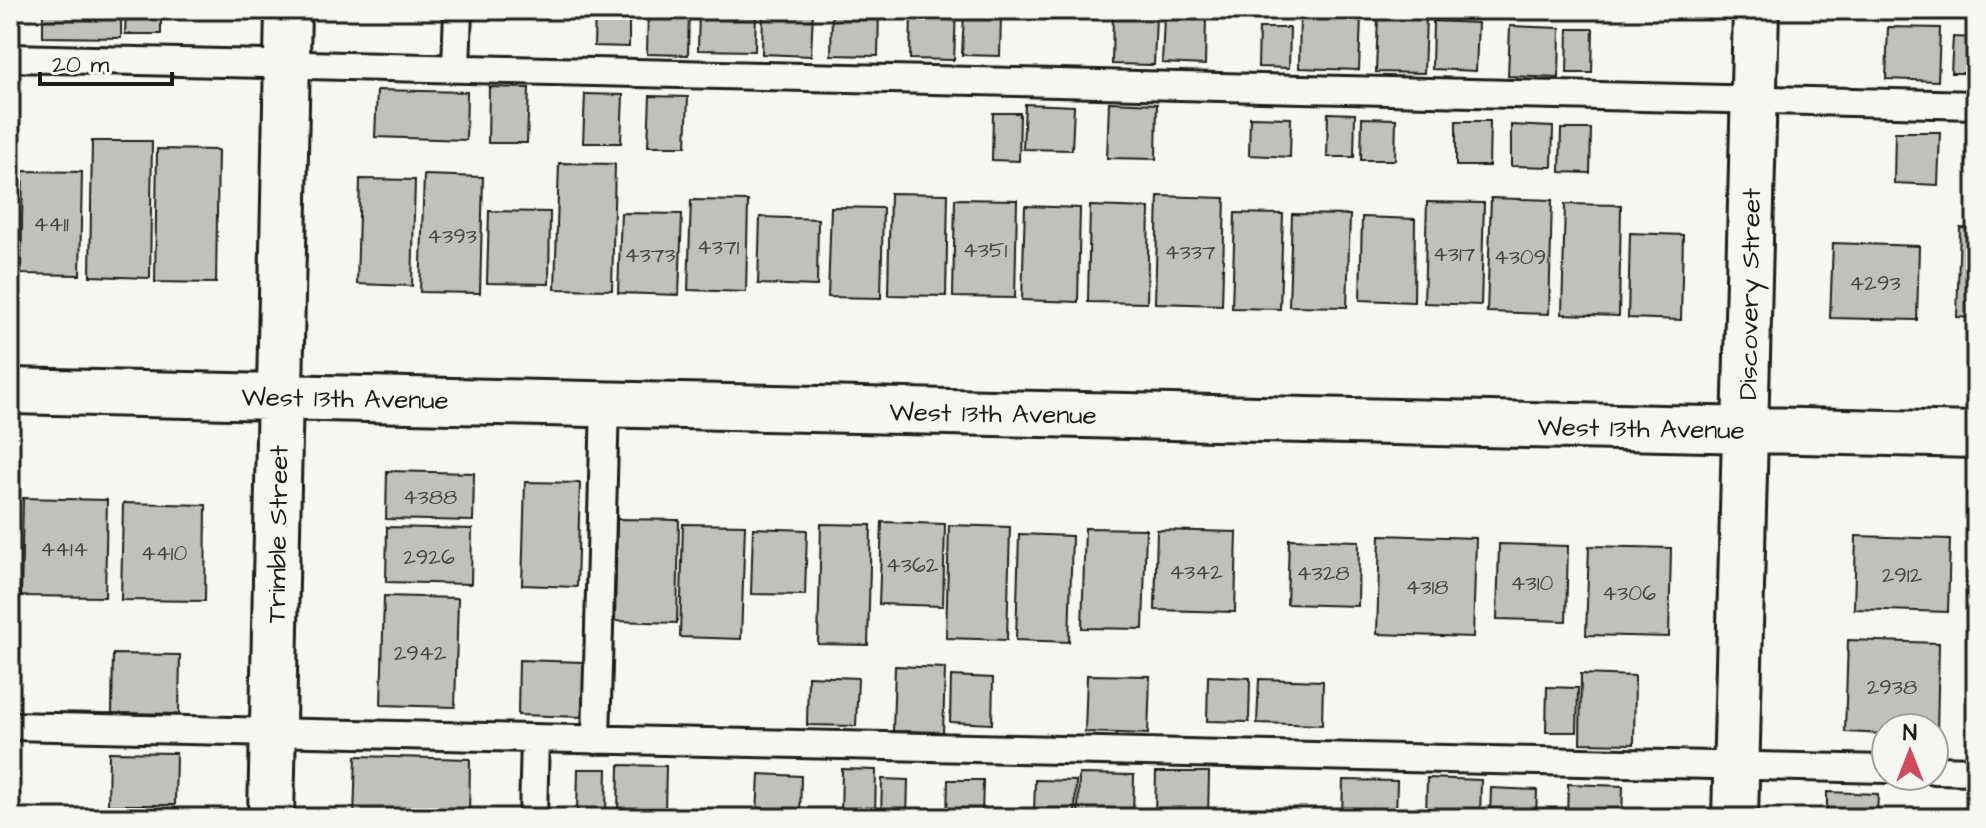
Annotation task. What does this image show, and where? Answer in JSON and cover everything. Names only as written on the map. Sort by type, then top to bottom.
[{"type":"street","name":"Trimble Street","points":[[271,818],[288,10]]},
{"type":"street","name":"Discovery Street","points":[[1735,818],[1756,10]]},
{"type":"street","name":"West 13th Avenue","points":[[10,391],[1976,435]]},
{"type":"lane","points":[[456,68],[458,10]]},
{"type":"lane","points":[[10,58],[1976,105]]},
{"type":"lane","points":[[596,740],[605,404]]},
{"type":"lane","points":[[10,726],[1870,769]]},
{"type":"lane","points":[[533,818],[535,738]]},
{"type":"lane","points":[[1950,770],[1976,771]]},
{"type":"building","points":[[43,10],[121,10],[121,38],[43,37]]},
{"type":"building","points":[[126,10],[161,10],[161,34],[125,34]]},
{"type":"building","points":[[595,10],[629,10],[629,47],[594,46]]},
{"type":"building","points":[[648,10],[689,10],[688,55],[647,54]]},
{"type":"building","points":[[699,10],[756,10],[755,51],[698,50]]},
{"type":"building","points":[[763,10],[813,10],[811,56],[762,54]]},
{"type":"building","points":[[832,10],[879,10],[878,56],[831,55]]},
{"type":"building","points":[[911,10],[956,10],[954,60],[910,59]]},
{"type":"building","points":[[964,14],[1001,15],[1000,56],[962,55]]},
{"type":"building","points":[[1113,14],[1156,16],[1154,65],[1112,64]]},
{"type":"building","points":[[1300,14],[1361,16],[1359,70],[1299,68]]},
{"type":"building","points":[[1164,17],[1206,17],[1205,65],[1162,63]]},
{"type":"building","points":[[1378,17],[1426,18],[1424,73],[1376,72]]},
{"type":"building","points":[[1433,21],[1478,23],[1476,71],[1432,69]]},
{"type":"building","points":[[1510,26],[1560,28],[1559,78],[1508,76]]},
{"type":"building","points":[[1888,27],[1940,28],[1938,81],[1886,79]]},
{"type":"building","points":[[1259,28],[1290,28],[1289,68],[1258,67]]},
{"type":"building","points":[[1568,29],[1593,29],[1592,73],[1567,73]]},
{"type":"building","points":[[1953,37],[1976,38],[1976,73],[1951,73]]},
{"type":"building","points":[[489,87],[529,88],[527,143],[488,143]]},
{"type":"building","points":[[377,90],[467,92],[466,140],[375,137]]},
{"type":"building","points":[[585,94],[623,95],[621,143],[583,143]]},
{"type":"building","points":[[650,96],[688,97],[686,146],[648,146]]},
{"type":"building","points":[[1109,102],[1157,104],[1156,159],[1107,158]]},
{"type":"building","points":[[1025,104],[1074,106],[1072,150],[1023,149]]},
{"type":"building","points":[[993,113],[1020,113],[1019,161],[992,160]]},
{"type":"building","points":[[1328,113],[1355,114],[1354,157],[1327,157]]},
{"type":"building","points":[[1250,117],[1291,118],[1290,157],[1249,155]]},
{"type":"building","points":[[1362,118],[1396,119],[1395,160],[1361,160]]},
{"type":"building","points":[[1456,121],[1490,121],[1489,166],[1456,166]]},
{"type":"building","points":[[1511,125],[1553,127],[1552,167],[1511,166]]},
{"type":"building","points":[[1561,129],[1591,129],[1590,173],[1560,172]]},
{"type":"building","points":[[1895,132],[1940,132],[1938,185],[1894,183]]},
{"type":"building","points":[[92,141],[152,141],[150,278],[90,276]]},
{"type":"building","points":[[157,149],[218,150],[216,283],[155,282]]},
{"type":"building","points":[[559,163],[615,164],[612,290],[555,289]]},
{"type":"building","points":[[23,171],[82,172],[80,275],[21,274]]},
{"type":"building","points":[[10,174],[17,174],[16,255],[10,255]]},
{"type":"building","points":[[424,175],[483,177],[480,293],[420,292]]},
{"type":"building","points":[[360,179],[415,180],[412,286],[357,284]]},
{"type":"building","points":[[890,193],[948,194],[946,296],[888,295]]},
{"type":"building","points":[[1158,196],[1225,198],[1222,305],[1155,303]]},
{"type":"building","points":[[1491,198],[1552,200],[1549,314],[1487,312]]},
{"type":"building","points":[[955,199],[1017,200],[1015,298],[953,297]]},
{"type":"building","points":[[691,200],[748,201],[746,292],[688,290]]},
{"type":"building","points":[[1427,202],[1484,203],[1481,305],[1424,303]]},
{"type":"building","points":[[1565,204],[1621,205],[1619,316],[1562,314]]},
{"type":"building","points":[[1025,206],[1080,208],[1078,302],[1022,300]]},
{"type":"building","points":[[1090,206],[1149,208],[1147,303],[1088,302]]},
{"type":"building","points":[[831,207],[883,208],[881,298],[828,297]]},
{"type":"building","points":[[489,211],[550,212],[549,284],[487,283]]},
{"type":"building","points":[[621,213],[682,214],[679,295],[618,293]]},
{"type":"building","points":[[1235,213],[1283,214],[1280,309],[1232,308]]},
{"type":"building","points":[[1292,214],[1350,215],[1347,307],[1289,306]]},
{"type":"building","points":[[760,217],[818,219],[817,286],[758,284]]},
{"type":"building","points":[[1362,217],[1415,219],[1414,302],[1360,300]]},
{"type":"building","points":[[1960,228],[1976,229],[1976,318],[1957,317]]},
{"type":"building","points":[[1630,233],[1683,235],[1681,320],[1628,318]]},
{"type":"building","points":[[1833,243],[1919,246],[1917,320],[1830,318]]},
{"type":"building","points":[[387,471],[474,473],[473,521],[386,519]]},
{"type":"building","points":[[525,482],[580,483],[577,587],[522,585]]},
{"type":"building","points":[[23,498],[107,500],[105,597],[21,596]]},
{"type":"building","points":[[123,503],[206,505],[205,601],[121,600]]},
{"type":"building","points":[[617,519],[679,520],[677,623],[615,621]]},
{"type":"building","points":[[882,522],[945,524],[943,606],[879,604]]},
{"type":"building","points":[[683,524],[745,525],[741,639],[680,637]]},
{"type":"building","points":[[821,524],[871,525],[868,645],[818,644]]},
{"type":"building","points":[[949,525],[1010,527],[1007,640],[946,638]]},
{"type":"building","points":[[387,527],[472,529],[471,584],[386,582]]},
{"type":"building","points":[[753,528],[807,530],[805,595],[751,594]]},
{"type":"building","points":[[1085,528],[1146,529],[1143,629],[1082,628]]},
{"type":"building","points":[[1157,530],[1237,532],[1235,612],[1155,610]]},
{"type":"building","points":[[1019,534],[1072,536],[1069,642],[1016,640]]},
{"type":"building","points":[[1380,535],[1476,538],[1473,637],[1377,634]]},
{"type":"building","points":[[1856,536],[1950,539],[1948,612],[1854,609]]},
{"type":"building","points":[[1289,539],[1359,541],[1358,606],[1287,604]]},
{"type":"building","points":[[1499,544],[1568,546],[1566,621],[1497,619]]},
{"type":"building","points":[[1589,546],[1671,548],[1669,637],[1586,635]]},
{"type":"building","points":[[384,596],[458,598],[455,707],[381,705]]},
{"type":"building","points":[[1848,640],[1939,643],[1938,712],[1870,712],[1870,733],[1845,732]]},
{"type":"building","points":[[113,654],[180,655],[179,714],[112,713]]},
{"type":"building","points":[[519,660],[584,662],[583,717],[518,715]]},
{"type":"building","points":[[895,666],[945,668],[943,732],[893,731]]},
{"type":"building","points":[[1581,674],[1635,676],[1634,744],[1580,743]]},
{"type":"building","points":[[1087,675],[1150,676],[1148,734],[1085,732]]},
{"type":"building","points":[[808,676],[858,678],[856,726],[807,725]]},
{"type":"building","points":[[951,676],[993,678],[992,724],[950,722]]},
{"type":"building","points":[[1208,676],[1250,678],[1249,722],[1207,721]]},
{"type":"building","points":[[1259,679],[1323,681],[1322,725],[1257,723]]},
{"type":"building","points":[[1547,687],[1578,688],[1577,732],[1546,732]]},
{"type":"building","points":[[109,752],[176,753],[175,805],[108,805]]},
{"type":"building","points":[[356,756],[470,759],[469,818],[354,818]]},
{"type":"building","points":[[619,765],[666,766],[665,811],[618,811]]},
{"type":"building","points":[[578,769],[607,769],[606,814],[577,813]]},
{"type":"building","points":[[842,769],[876,770],[875,818],[841,818]]},
{"type":"building","points":[[1156,772],[1209,772],[1208,818],[1155,818]]},
{"type":"building","points":[[759,774],[801,776],[800,818],[757,816]]},
{"type":"building","points":[[1079,774],[1134,775],[1133,818],[1078,818]]},
{"type":"building","points":[[1427,778],[1481,780],[1480,818],[1426,818]]},
{"type":"building","points":[[882,779],[908,780],[907,818],[881,818]]},
{"type":"building","points":[[948,780],[983,780],[982,818],[947,818]]},
{"type":"building","points":[[1035,780],[1076,781],[1075,816],[1034,814]]},
{"type":"building","points":[[1343,780],[1397,781],[1396,818],[1342,818]]},
{"type":"building","points":[[1568,784],[1623,786],[1622,818],[1567,818]]},
{"type":"building","points":[[1491,788],[1537,790],[1536,818],[1490,818]]},
{"type":"building","points":[[1827,792],[1878,794],[1877,818],[1827,818]]}]
